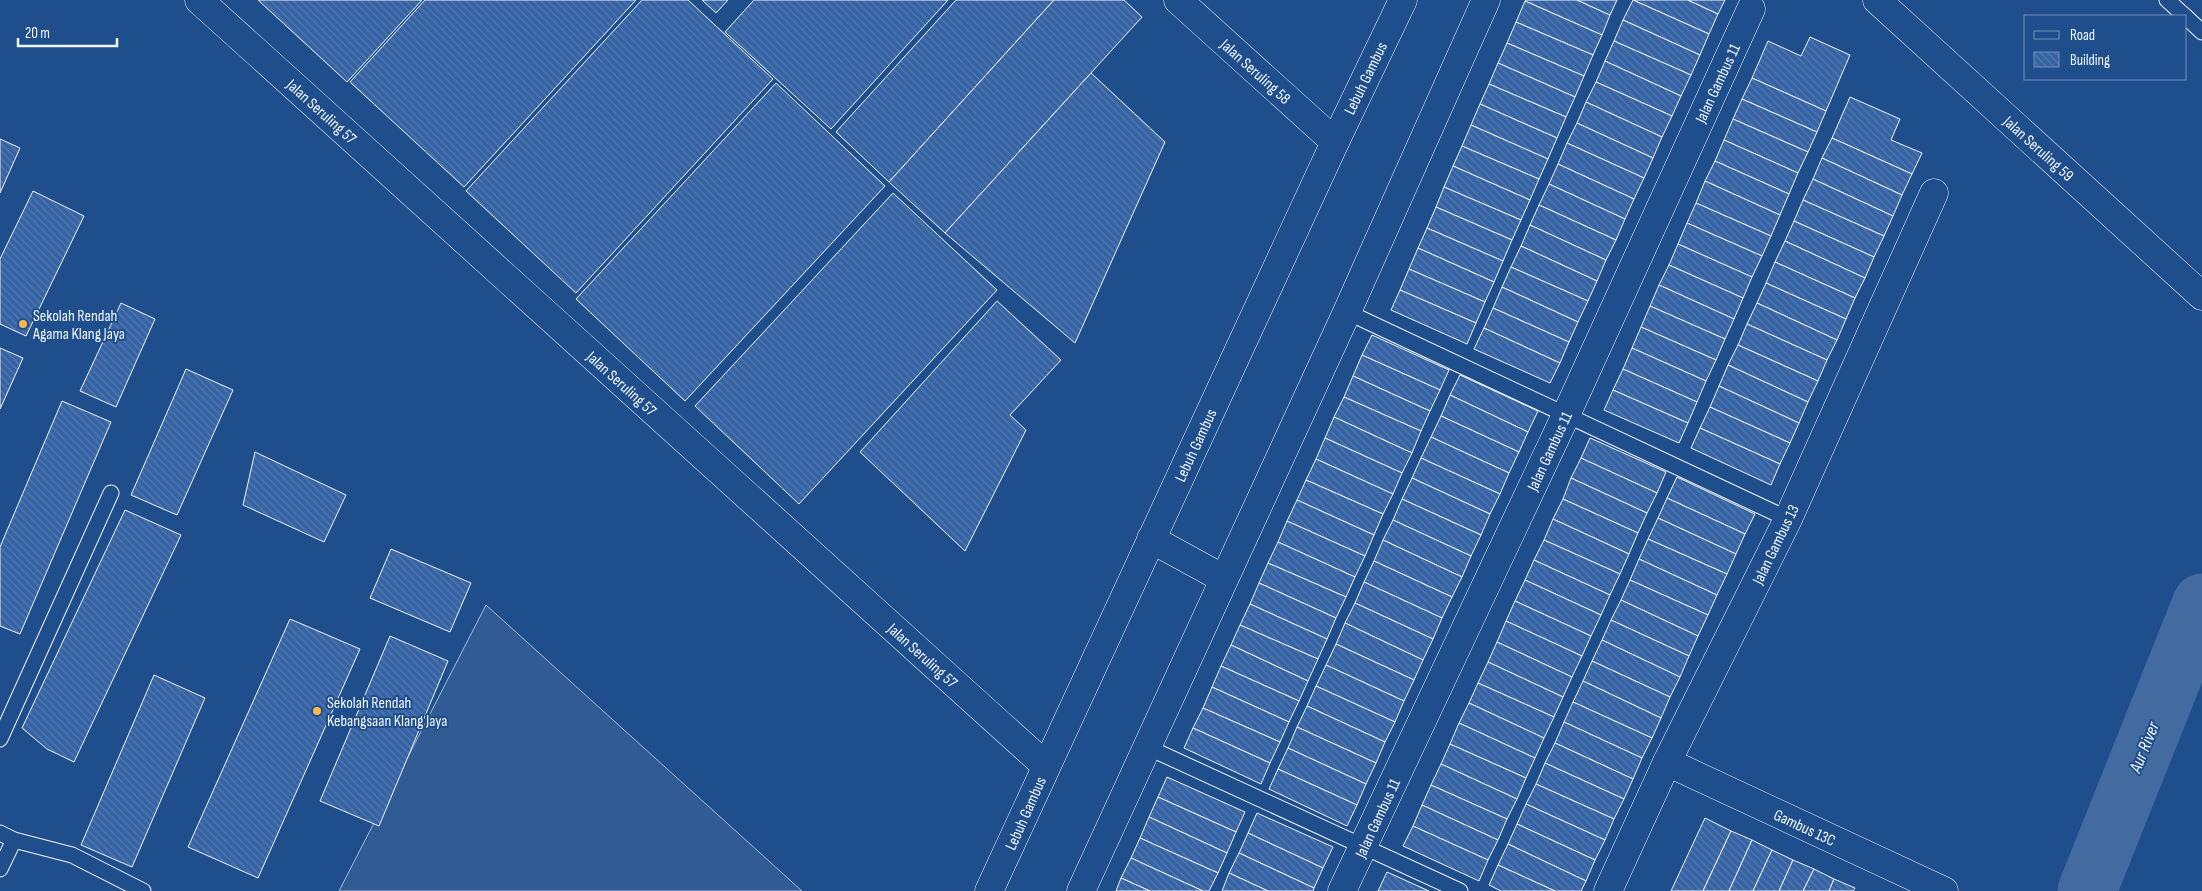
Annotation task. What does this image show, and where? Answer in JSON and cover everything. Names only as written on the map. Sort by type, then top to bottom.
[{"type":"street","name":"Jalan Seruling 57","points":[[199,0],[1046,766]]},
{"type":"street","name":"Jalan Seruling 58","points":[[1178,0],[1335,142]]},
{"type":"street","name":"Lebuh Gambus","points":[[989,891],[1402,0]]},
{"type":"street","points":[[1081,891],[1347,312],[1486,0]]},
{"type":"street","name":"Jalan Seruling 59","points":[[1877,0],[2202,296]]},
{"type":"street","name":"Jalan Gambus 11","points":[[1342,891],[1566,415],[1751,9]]},
{"type":"street","name":"Jalan Gambus 13","points":[[1608,891],[1667,762],[1788,520],[1934,193]]},
{"type":"street","points":[[1152,539],[1224,579]]},
{"type":"street","name":"Gambus 13C","points":[[1667,762],[1944,891]]},
{"type":"lane","points":[[2167,0],[2183,15]]},
{"type":"lane","points":[[2187,19],[2202,32]]},
{"type":"lane","points":[[1347,312],[1788,520]]},
{"type":"lane","points":[[0,739],[111,493]]},
{"type":"lane","points":[[1147,747],[1460,891]]},
{"type":"lane","points":[[0,869],[7,837],[72,855],[143,891]]},
{"type":"shaded area","points":[[486,605],[802,891],[339,891]]},
{"type":"building","points":[[258,0],[422,0],[347,82]]},
{"type":"building","points":[[425,0],[636,0],[464,187],[350,82]]},
{"type":"building","points":[[642,0],[688,0],[773,79],[576,293],[466,191]]},
{"type":"building","points":[[702,0],[728,0],[716,13]]},
{"type":"building","points":[[754,0],[948,0],[831,129],[725,32]]},
{"type":"building","points":[[956,0],[1054,0],[889,182],[836,132]]},
{"type":"building","points":[[1054,0],[1124,0],[1142,17],[945,233],[889,182]]},
{"type":"building","points":[[1526,0],[1577,0],[1610,15],[1602,35]]},
{"type":"building","points":[[1577,0],[1617,0],[1610,15]]},
{"type":"building","points":[[1633,0],[1688,0],[1718,14],[1709,34]]},
{"type":"building","points":[[1633,0],[1709,34],[1700,55],[1623,20]]},
{"type":"building","points":[[1688,0],[1725,0],[1718,14]]},
{"type":"building","points":[[1525,1],[1602,35],[1593,55],[1516,22]]},
{"type":"building","points":[[1623,20],[1700,55],[1691,75],[1614,41]]},
{"type":"building","points":[[1516,22],[1593,55],[1584,76],[1507,43]]},
{"type":"building","points":[[1810,37],[1850,55],[1826,111],[1752,78],[1768,41],[1801,56]]},
{"type":"building","points":[[1614,41],[1691,75],[1681,96],[1605,61]]},
{"type":"building","points":[[1507,43],[1584,76],[1575,97],[1498,63]]},
{"type":"building","points":[[1605,61],[1681,96],[1672,116],[1596,82]]},
{"type":"building","points":[[1498,63],[1575,97],[1566,117],[1489,84]]},
{"type":"building","points":[[1091,73],[1165,142],[1075,343],[945,233]]},
{"type":"building","points":[[1752,78],[1826,111],[1817,132],[1742,99]]},
{"type":"building","points":[[1596,82],[1672,116],[1662,137],[1586,102]]},
{"type":"building","points":[[776,83],[885,186],[685,401],[576,299]]},
{"type":"building","points":[[1489,84],[1566,117],[1557,138],[1480,104]]},
{"type":"building","points":[[1850,97],[1900,119],[1891,140],[1922,153],[1912,174],[1832,138]]},
{"type":"building","points":[[1742,99],[1817,132],[1808,152],[1733,119]]},
{"type":"building","points":[[1586,102],[1662,137],[1653,158],[1577,123]]},
{"type":"building","points":[[1480,104],[1557,138],[1548,159],[1471,125]]},
{"type":"building","points":[[1733,119],[1808,152],[1798,173],[1724,140]]},
{"type":"building","points":[[1577,123],[1653,158],[1644,178],[1567,143]]},
{"type":"building","points":[[1471,125],[1548,159],[1539,179],[1462,146]]},
{"type":"building","points":[[1832,138],[1912,174],[1902,195],[1822,158]]},
{"type":"building","points":[[0,139],[20,148],[0,193]]},
{"type":"building","points":[[1724,140],[1798,173],[1789,194],[1715,161]]},
{"type":"building","points":[[1567,143],[1644,178],[1634,199],[1558,164]]},
{"type":"building","points":[[1462,146],[1539,179],[1530,200],[1453,166]]},
{"type":"building","points":[[1822,158],[1902,195],[1893,216],[1813,179]]},
{"type":"building","points":[[1715,161],[1789,194],[1780,215],[1705,181]]},
{"type":"building","points":[[1558,164],[1634,199],[1625,219],[1549,184]]},
{"type":"building","points":[[1453,166],[1530,200],[1521,220],[1444,187]]},
{"type":"building","points":[[1813,179],[1893,216],[1884,236],[1803,200]]},
{"type":"building","points":[[1705,181],[1780,215],[1771,236],[1696,203]]},
{"type":"building","points":[[1549,184],[1625,219],[1616,240],[1539,205]]},
{"type":"building","points":[[1444,187],[1521,220],[1512,240],[1436,207]]},
{"type":"building","points":[[33,191],[84,216],[26,336],[0,324],[0,259]]},
{"type":"building","points":[[893,193],[997,290],[799,504],[695,406]]},
{"type":"building","points":[[1803,200],[1884,236],[1874,257],[1794,221]]},
{"type":"building","points":[[1696,203],[1771,236],[1762,256],[1687,223]]},
{"type":"building","points":[[1539,205],[1616,240],[1606,260],[1530,225]]},
{"type":"building","points":[[1436,207],[1512,240],[1503,261],[1427,228]]},
{"type":"building","points":[[1794,221],[1874,257],[1865,278],[1785,241]]},
{"type":"building","points":[[1687,223],[1762,256],[1752,277],[1678,244]]},
{"type":"building","points":[[1530,225],[1606,260],[1597,281],[1521,246]]},
{"type":"building","points":[[1427,228],[1503,261],[1494,282],[1418,248]]},
{"type":"building","points":[[1785,241],[1865,278],[1855,298],[1775,262]]},
{"type":"building","points":[[1678,244],[1752,277],[1743,298],[1669,265]]},
{"type":"building","points":[[1521,246],[1597,281],[1588,301],[1511,267]]},
{"type":"building","points":[[1418,248],[1494,282],[1485,302],[1409,269]]},
{"type":"building","points":[[1775,262],[1855,298],[1846,319],[1766,283]]},
{"type":"building","points":[[1669,265],[1743,298],[1734,319],[1659,285]]},
{"type":"building","points":[[1511,267],[1588,301],[1578,322],[1502,287]]},
{"type":"building","points":[[1409,269],[1485,302],[1476,323],[1400,290]]},
{"type":"building","points":[[1766,283],[1846,319],[1837,340],[1757,303]]},
{"type":"building","points":[[1659,285],[1734,319],[1725,339],[1650,306]]},
{"type":"building","points":[[1502,287],[1578,322],[1569,342],[1493,308]]},
{"type":"building","points":[[1400,290],[1476,323],[1467,344],[1391,310]]},
{"type":"building","points":[[997,301],[1061,360],[1010,415],[1026,430],[965,551],[860,452]]},
{"type":"building","points":[[121,303],[155,319],[116,407],[80,391]]},
{"type":"building","points":[[1757,303],[1837,340],[1827,360],[1747,324]]},
{"type":"building","points":[[1650,306],[1725,339],[1716,360],[1641,327]]},
{"type":"building","points":[[1493,308],[1569,342],[1560,363],[1484,328]]},
{"type":"building","points":[[1747,324],[1827,360],[1818,381],[1738,345]]},
{"type":"building","points":[[1641,327],[1716,360],[1706,381],[1632,348]]},
{"type":"building","points":[[1484,328],[1560,363],[1550,383],[1474,349]]},
{"type":"building","points":[[1372,335],[1449,370],[1440,390],[1362,355]]},
{"type":"building","points":[[1738,345],[1818,381],[1808,402],[1728,365]]},
{"type":"building","points":[[0,348],[23,358],[0,409]]},
{"type":"building","points":[[1632,348],[1706,381],[1697,402],[1623,369]]},
{"type":"building","points":[[1362,355],[1440,390],[1430,411],[1353,376]]},
{"type":"building","points":[[1728,365],[1808,402],[1799,423],[1719,386]]},
{"type":"building","points":[[186,369],[233,390],[177,515],[131,495]]},
{"type":"building","points":[[1623,369],[1697,402],[1688,423],[1613,390]]},
{"type":"building","points":[[1460,375],[1538,411],[1528,432],[1450,395]]},
{"type":"building","points":[[1353,376],[1430,411],[1421,431],[1344,397]]},
{"type":"building","points":[[1719,386],[1799,423],[1790,443],[1710,407]]},
{"type":"building","points":[[1613,390],[1688,423],[1679,443],[1604,410]]},
{"type":"building","points":[[1450,395],[1528,432],[1519,452],[1441,416]]},
{"type":"building","points":[[1344,397],[1421,431],[1412,453],[1334,417]]},
{"type":"building","points":[[62,401],[111,422],[20,634],[0,626],[0,547]]},
{"type":"building","points":[[1710,407],[1790,443],[1780,464],[1700,428]]},
{"type":"building","points":[[1441,416],[1519,452],[1509,473],[1431,437]]},
{"type":"building","points":[[1334,417],[1412,453],[1402,473],[1325,438]]},
{"type":"building","points":[[1700,428],[1780,464],[1771,485],[1691,448]]},
{"type":"building","points":[[1431,437],[1509,473],[1500,494],[1421,458]]},
{"type":"building","points":[[1325,438],[1402,473],[1393,494],[1316,459]]},
{"type":"building","points":[[1590,438],[1666,472],[1657,493],[1581,458]]},
{"type":"building","points":[[255,452],[346,495],[324,542],[243,505]]},
{"type":"building","points":[[1421,458],[1500,494],[1490,514],[1412,478]]},
{"type":"building","points":[[1581,458],[1657,493],[1647,513],[1571,478]]},
{"type":"building","points":[[1316,459],[1393,494],[1383,514],[1306,480]]},
{"type":"building","points":[[1677,477],[1755,514],[1745,534],[1667,498]]},
{"type":"building","points":[[1412,478],[1490,514],[1481,535],[1402,499]]},
{"type":"building","points":[[1571,478],[1647,513],[1638,533],[1563,499]]},
{"type":"building","points":[[1306,480],[1383,514],[1374,535],[1297,500]]},
{"type":"building","points":[[1667,498],[1745,534],[1736,554],[1658,518]]},
{"type":"building","points":[[1402,499],[1481,535],[1471,556],[1393,520]]},
{"type":"building","points":[[1563,499],[1638,533],[1629,554],[1553,519]]},
{"type":"building","points":[[1297,500],[1374,535],[1365,556],[1287,521]]},
{"type":"building","points":[[125,510],[181,535],[74,762],[47,749],[22,728]]},
{"type":"building","points":[[1658,518],[1736,554],[1727,574],[1648,539]]},
{"type":"building","points":[[1553,519],[1629,554],[1620,574],[1544,540]]},
{"type":"building","points":[[1393,520],[1471,556],[1462,577],[1383,540]]},
{"type":"building","points":[[1287,521],[1365,556],[1355,577],[1278,542]]},
{"type":"building","points":[[1648,539],[1727,574],[1717,595],[1639,559]]},
{"type":"building","points":[[1383,540],[1462,577],[1452,597],[1374,561]]},
{"type":"building","points":[[1544,540],[1620,574],[1610,595],[1534,560]]},
{"type":"building","points":[[1278,542],[1355,577],[1346,597],[1268,563]]},
{"type":"building","points":[[391,549],[471,583],[450,632],[370,598]]},
{"type":"building","points":[[1639,559],[1717,595],[1708,615],[1630,580]]},
{"type":"building","points":[[1534,560],[1610,595],[1601,615],[1525,580]]},
{"type":"building","points":[[1374,561],[1452,597],[1442,618],[1364,582]]},
{"type":"building","points":[[1268,563],[1346,597],[1336,618],[1259,583]]},
{"type":"building","points":[[1525,580],[1601,615],[1591,636],[1515,601]]},
{"type":"building","points":[[1630,580],[1708,615],[1698,636],[1621,600]]},
{"type":"building","points":[[1364,582],[1442,618],[1433,639],[1355,603]]},
{"type":"building","points":[[1259,583],[1336,618],[1327,639],[1250,604]]},
{"type":"building","points":[[1621,600],[1698,636],[1689,656],[1611,620]]},
{"type":"building","points":[[1515,601],[1591,636],[1582,656],[1506,621]]},
{"type":"building","points":[[1355,603],[1433,639],[1423,660],[1345,623]]},
{"type":"building","points":[[1250,604],[1327,639],[1318,659],[1240,625]]},
{"type":"building","points":[[290,619],[360,649],[258,878],[188,847]]},
{"type":"building","points":[[1611,620],[1689,656],[1680,677],[1602,640]]},
{"type":"building","points":[[1506,621],[1582,656],[1572,677],[1497,642]]},
{"type":"building","points":[[1345,623],[1423,660],[1414,680],[1336,644]]},
{"type":"building","points":[[1240,625],[1318,659],[1308,681],[1231,645]]},
{"type":"building","points":[[390,636],[448,661],[379,826],[320,801]]},
{"type":"building","points":[[1602,640],[1680,677],[1670,697],[1592,661]]},
{"type":"building","points":[[1497,642],[1572,677],[1563,697],[1488,662]]},
{"type":"building","points":[[1336,644],[1414,680],[1404,701],[1326,665]]},
{"type":"building","points":[[1231,645],[1308,681],[1299,701],[1221,666]]},
{"type":"building","points":[[1592,661],[1670,697],[1661,718],[1583,681]]},
{"type":"building","points":[[1488,662],[1563,697],[1554,717],[1478,683]]},
{"type":"building","points":[[1326,665],[1404,701],[1395,722],[1316,686]]},
{"type":"building","points":[[1221,666],[1299,701],[1289,722],[1212,687]]},
{"type":"building","points":[[154,675],[205,698],[132,867],[81,845]]},
{"type":"building","points":[[1583,681],[1661,718],[1652,738],[1573,702]]},
{"type":"building","points":[[1478,683],[1554,717],[1544,738],[1469,703]]},
{"type":"building","points":[[1316,686],[1395,722],[1385,742],[1307,706]]},
{"type":"building","points":[[1212,687],[1289,722],[1280,742],[1203,708]]},
{"type":"building","points":[[1573,702],[1652,738],[1642,758],[1564,722]]},
{"type":"building","points":[[1469,703],[1544,738],[1535,758],[1459,723]]},
{"type":"building","points":[[1307,706],[1385,742],[1376,763],[1297,727]]},
{"type":"building","points":[[1203,708],[1280,742],[1270,763],[1193,728]]},
{"type":"building","points":[[1564,722],[1642,758],[1633,779],[1555,743]]},
{"type":"building","points":[[1459,723],[1535,758],[1526,778],[1450,744]]},
{"type":"building","points":[[1297,727],[1376,763],[1366,784],[1288,748]]},
{"type":"building","points":[[1193,728],[1270,763],[1261,784],[1184,748]]},
{"type":"building","points":[[1555,743],[1633,779],[1624,799],[1545,763]]},
{"type":"building","points":[[1450,744],[1526,778],[1517,799],[1441,764]]},
{"type":"building","points":[[1288,748],[1366,784],[1357,805],[1278,769]]},
{"type":"building","points":[[1545,763],[1624,799],[1614,819],[1536,784]]},
{"type":"building","points":[[1441,764],[1517,799],[1507,819],[1431,785]]},
{"type":"building","points":[[1278,769],[1357,805],[1347,826],[1269,789]]},
{"type":"building","points":[[1167,777],[1245,812],[1236,832],[1158,797]]},
{"type":"building","points":[[1536,784],[1614,819],[1605,840],[1526,804]]},
{"type":"building","points":[[1431,785],[1507,819],[1498,840],[1422,805]]},
{"type":"building","points":[[1158,797],[1236,832],[1227,853],[1149,817]]},
{"type":"building","points":[[1526,804],[1605,840],[1595,860],[1517,824]]},
{"type":"building","points":[[1422,805],[1498,840],[1488,860],[1413,826]]},
{"type":"building","points":[[1257,813],[1333,847],[1323,868],[1248,833]]},
{"type":"building","points":[[1149,817],[1227,853],[1218,873],[1140,838]]},
{"type":"building","points":[[1705,818],[1731,831],[1703,891],[1671,891]]},
{"type":"building","points":[[1517,824],[1595,860],[1586,881],[1508,844]]},
{"type":"building","points":[[1413,826],[1488,860],[1479,881],[1403,846]]},
{"type":"building","points":[[1731,831],[1752,840],[1729,891],[1703,891]]},
{"type":"building","points":[[1248,833],[1323,868],[1314,888],[1239,853]]},
{"type":"building","points":[[1140,838],[1218,873],[1209,891],[1203,891],[1131,858]]},
{"type":"building","points":[[1752,840],[1772,850],[1753,891],[1729,891]]},
{"type":"building","points":[[1508,844],[1586,881],[1581,891],[1555,891],[1498,865]]},
{"type":"building","points":[[1772,850],[1793,860],[1779,891],[1753,891]]},
{"type":"building","points":[[1239,853],[1314,888],[1313,891],[1268,891],[1229,873]]},
{"type":"building","points":[[1131,858],[1203,891],[1150,891],[1121,878]]},
{"type":"building","points":[[1793,860],[1814,869],[1803,891],[1779,891]]},
{"type":"building","points":[[1498,865],[1555,891],[1501,891],[1489,885]]},
{"type":"building","points":[[1814,869],[1834,879],[1829,891],[1803,891]]},
{"type":"building","points":[[1387,872],[1429,891],[1378,891]]},
{"type":"building","points":[[1229,873],[1268,891],[1222,891]]},
{"type":"building","points":[[1121,878],[1150,891],[1116,891]]},
{"type":"building","points":[[1834,879],[1855,888],[1853,891],[1829,891]]},
{"type":"waterway","name":"Aur River","points":[[2087,891],[2202,603]]},
{"type":"place","name":"Sekolah Rendah Agama Klang Jaya","points":[[23,324]]},
{"type":"place","name":"Sekolah Rendah Kebangsaan Klang Jaya","points":[[317,711]]}]
